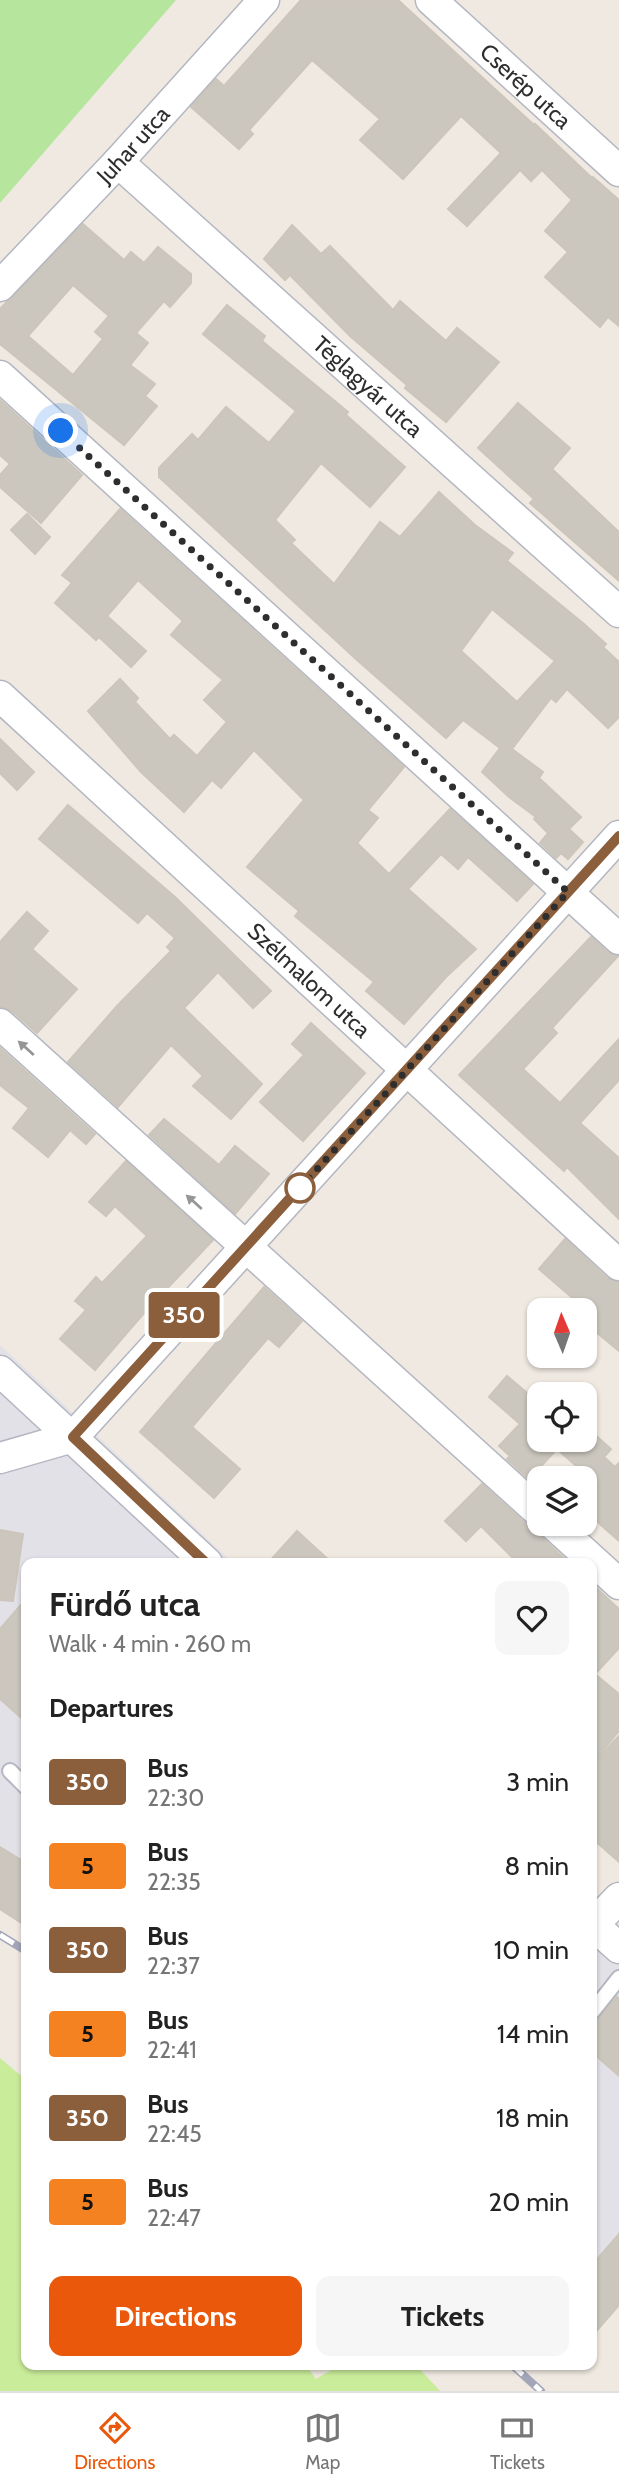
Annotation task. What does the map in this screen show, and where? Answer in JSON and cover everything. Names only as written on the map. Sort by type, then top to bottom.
[{"type":"street","name":"Juhar utca","points":[[0,286],[118,162],[264,0]]},
{"type":"street","name":"Cserép utca","points":[[431,0],[619,171]]},
{"type":"street","name":"Téglagyár utca","points":[[118,162],[619,612]]},
{"type":"street","points":[[0,376],[619,939]]},
{"type":"street","name":"Szélmalom utca","points":[[0,695],[619,1265]]},
{"type":"street","points":[[0,1458],[73,1437],[619,836]]},
{"type":"street","points":[[0,1024],[527,1501]]},
{"type":"street","points":[[0,1371],[201,1558]]},
{"type":"street","points":[[566,1536],[590,1558]]},
{"type":"street","points":[[597,1564],[619,1584]]},
{"type":"street","points":[[597,1920],[619,1898]]},
{"type":"street","points":[[597,1929],[619,1948]]},
{"type":"lane","points":[[10,1771],[21,1782]]},
{"type":"lane","points":[[597,2006],[619,1978]]},
{"type":"shaded area","points":[[0,1345],[228,1558],[21,1558],[21,1923],[0,1909]]},
{"type":"shaded area","points":[[597,1904],[619,1924],[619,2285],[606,2276],[597,2288]]},
{"type":"green space","points":[[0,0],[176,0],[0,203]]},
{"type":"green space","points":[[0,2058],[21,2076],[21,2370],[309,2370],[316,2379],[331,2370],[421,2370],[440,2391],[0,2391]]},
{"type":"building","points":[[301,0],[398,0],[619,200],[619,326],[608,317],[600,327],[545,277],[568,252],[545,231],[572,200],[542,170],[531,181],[520,170],[467,226],[448,209],[501,153],[461,116],[403,179],[360,140],[380,119],[312,60],[249,130],[253,134],[239,149],[191,107],[216,79],[224,86]]},
{"type":"building","points":[[83,224],[124,260],[131,252],[144,263],[158,247],[191,274],[191,283],[170,307],[164,301],[136,333],[148,343],[130,365],[155,384],[145,396],[157,406],[124,445],[0,344],[0,309]],"holes":[[[73,285],[109,316],[95,332],[103,339],[73,375],[28,336]]]},
{"type":"building","points":[[292,225],[321,254],[330,246],[393,310],[400,301],[446,341],[457,328],[499,362],[446,422],[405,388],[407,385],[350,336],[290,275],[285,280],[264,259]]},
{"type":"building","points":[[227,305],[265,336],[262,341],[348,412],[346,415],[405,467],[370,507],[321,463],[275,520],[295,540],[291,543],[334,584],[380,522],[400,537],[439,492],[475,525],[513,553],[507,561],[584,624],[606,644],[603,647],[619,662],[619,717],[608,728],[567,689],[556,702],[551,698],[512,749],[543,772],[539,778],[581,817],[569,829],[583,842],[568,859],[561,853],[556,858],[540,843],[548,833],[534,819],[536,817],[482,772],[500,748],[463,720],[446,738],[357,660],[159,477],[159,468],[192,434],[198,440],[226,407],[269,443],[296,411],[203,334]],"holes":[[[492,609],[555,661],[517,702],[461,651]]]},
{"type":"building","points":[[0,400],[82,475],[41,523],[0,487],[0,475],[10,464],[0,455]]},
{"type":"building","points":[[518,403],[570,448],[552,469],[619,532],[619,581],[530,503],[534,499],[478,448]]},
{"type":"building","points":[[120,509],[404,767],[368,810],[378,818],[357,843],[389,874],[450,809],[533,884],[517,901],[468,857],[458,869],[441,854],[408,889],[476,949],[446,977],[404,1024],[366,991],[374,982],[295,916],[299,911],[247,867],[304,800],[254,750],[221,788],[212,780],[184,812],[141,772],[88,711],[120,679],[138,698],[135,702],[170,739],[174,735],[197,756],[227,722],[204,700],[223,680],[171,635],[183,621],[138,580],[107,616],[146,651],[131,667],[99,637],[96,640],[55,603],[72,583],[62,575]]},
{"type":"building","points":[[27,514],[50,537],[35,554],[11,530]]},
{"type":"building","points":[[0,739],[34,772],[17,790],[0,773]]},
{"type":"building","points":[[68,805],[175,897],[271,991],[253,1008],[218,972],[184,1008],[262,1084],[231,1119],[193,1086],[203,1076],[171,1045],[118,1107],[68,1062],[117,1006],[171,951],[167,947],[175,938],[147,913],[138,923],[39,839]]},
{"type":"building","points":[[27,912],[48,931],[32,949],[77,989],[37,1033],[12,1011],[0,1007],[0,942]]},
{"type":"building","points":[[591,937],[607,952],[618,956],[552,1028],[557,1033],[523,1069],[560,1103],[619,1039],[619,1080],[580,1123],[619,1158],[619,1219],[567,1167],[564,1171],[459,1075]]},
{"type":"building","points":[[311,1023],[365,1073],[303,1141],[260,1102],[304,1055],[292,1044]]},
{"type":"building","points":[[0,1048],[95,1134],[86,1144],[70,1130],[48,1157],[13,1128],[29,1108],[0,1085]]},
{"type":"building","points":[[164,1119],[219,1165],[235,1146],[269,1174],[235,1214],[149,1135]]},
{"type":"building","points":[[126,1161],[213,1240],[95,1370],[60,1339],[86,1310],[75,1301],[96,1277],[102,1283],[147,1236],[115,1206],[106,1216],[89,1202]]},
{"type":"building","points":[[565,1239],[607,1278],[619,1282],[619,1351],[597,1333],[597,1298],[572,1298],[539,1269]]},
{"type":"building","points":[[264,1287],[302,1321],[279,1347],[268,1338],[192,1427],[240,1469],[214,1498],[140,1432]]},
{"type":"building","points":[[507,1376],[527,1393],[527,1452],[554,1452],[541,1466],[527,1466],[527,1477],[507,1459],[510,1456],[499,1446],[520,1424],[489,1397]]},
{"type":"building","points":[[597,1437],[611,1449],[604,1457],[615,1467],[619,1463],[619,1541],[597,1522],[597,1466],[576,1466],[560,1452],[597,1452]]},
{"type":"building","points":[[482,1484],[527,1525],[527,1536],[540,1536],[564,1558],[513,1558],[481,1526],[466,1541],[445,1521]]},
{"type":"building","points":[[0,1530],[23,1534],[13,1601],[0,1600]]},
{"type":"building","points":[[297,1531],[327,1558],[273,1558]]},
{"type":"building","points":[[597,1589],[619,1609],[619,1648],[597,1672]]},
{"type":"building","points":[[21,1605],[21,1718],[0,1699],[0,1629]]},
{"type":"building","points":[[597,1676],[619,1694],[619,1731],[597,1757]]},
{"type":"building","points":[[619,1736],[619,1862],[597,1842],[597,1759]]},
{"type":"building","points":[[0,1847],[21,1860],[21,1923],[0,1909]]},
{"type":"building","points":[[617,1997],[619,2076],[597,2056],[599,2018]]},
{"type":"building","points":[[619,2234],[619,2305],[597,2330],[597,2259]]},
{"type":"railway","points":[[0,1935],[21,1948]]},
{"type":"railway","points":[[518,2370],[541,2391]]},
{"type":"bus line","name":"350","points":[[201,1558],[73,1437],[619,836]]},
{"type":"route","points":[[61,431],[568,892],[300,1188]]}]
